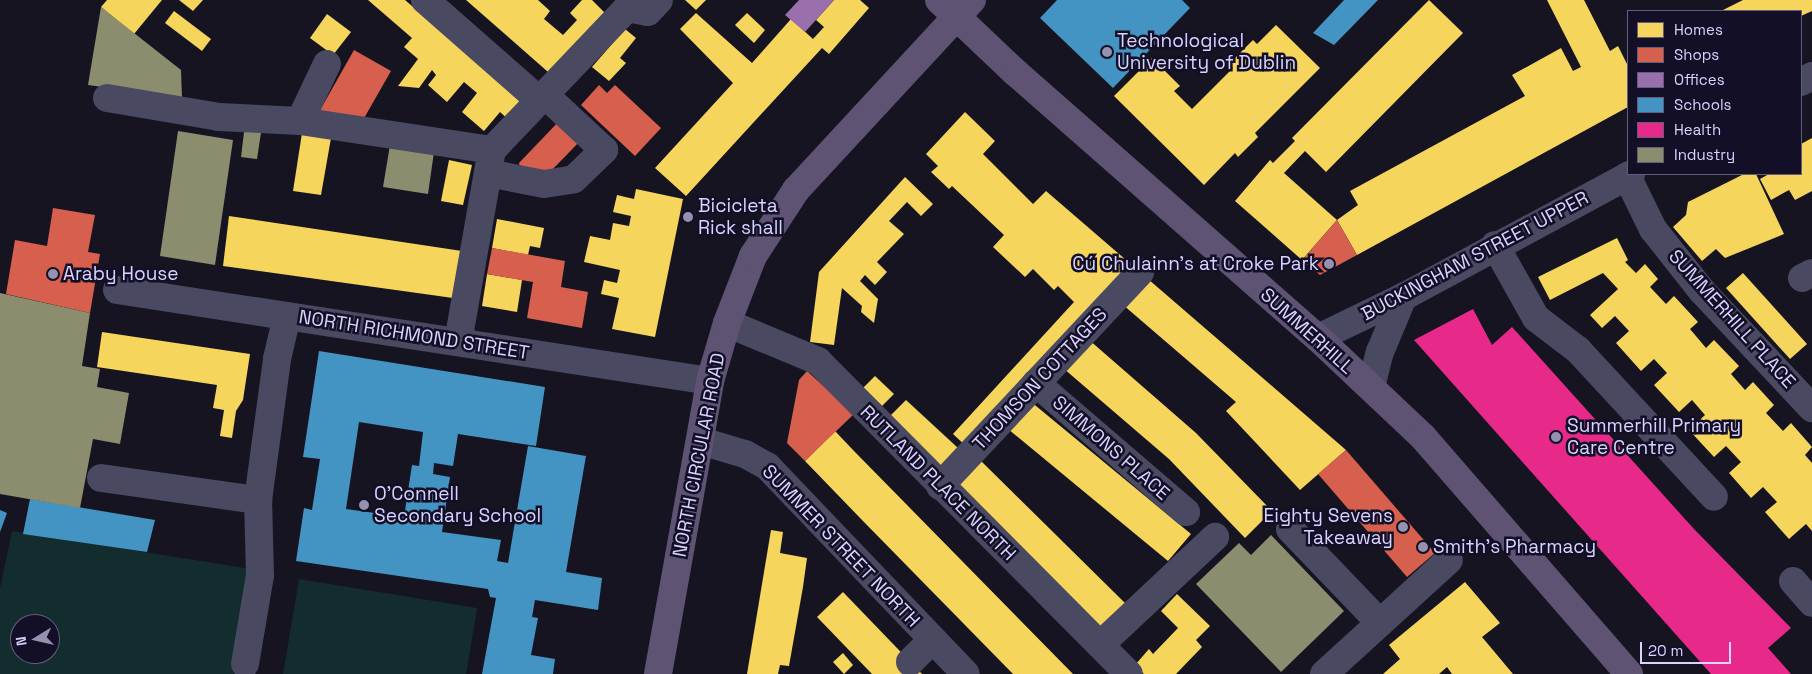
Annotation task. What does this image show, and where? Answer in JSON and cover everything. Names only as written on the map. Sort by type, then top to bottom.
[{"type":"main road","name":"NORTH CIRCULAR ROAD","points":[[658,674],[701,441],[710,381],[727,323],[753,256],[796,190],[956,5]]},
{"type":"main road","name":"SUMMERHILL","points":[[956,5],[1211,246],[1318,338],[1423,437],[1629,674]]},
{"type":"street","points":[[107,98],[219,117],[300,121],[490,161],[544,184],[574,179],[604,150],[425,0]]},
{"type":"street","points":[[458,342],[490,161],[622,4],[648,12],[659,0]]},
{"type":"street","points":[[300,121],[327,64]]},
{"type":"street","name":"BUCKINGHAM STREET UPPER","points":[[1318,338],[1404,297],[1495,245],[1629,175]]},
{"type":"street","name":"SUMMERHILL PLACE","points":[[1629,175],[1653,229],[1702,291],[1812,408]]},
{"type":"street","points":[[1495,245],[1536,318],[1578,350],[1714,497]]},
{"type":"street","name":"THOMSON COTTAGES","points":[[940,486],[1140,272]]},
{"type":"street","name":"NORTH RICHMOND STREET","points":[[117,290],[710,381]]},
{"type":"street","points":[[1371,387],[1380,352],[1404,297]]},
{"type":"street","points":[[245,664],[260,575],[258,500],[277,359],[287,316]]},
{"type":"street","name":"RUTLAND PLACE NORTH","points":[[727,323],[818,361],[940,486],[1129,674]]},
{"type":"street","name":"SIMMONS PLACE","points":[[1036,383],[1186,512]]},
{"type":"street","name":"SUMMER STREET NORTH","points":[[701,441],[745,454],[768,467],[966,674]]},
{"type":"street","points":[[101,478],[258,500]]},
{"type":"street","points":[[1290,529],[1380,623]]},
{"type":"street","points":[[1100,645],[1215,537]]},
{"type":"street","points":[[1324,674],[1449,560]]},
{"type":"street","points":[[1793,581],[1812,603]]},
{"type":"street","points":[[910,662],[932,640]]},
{"type":"green space","points":[[12,531],[251,569],[233,674],[0,674],[0,588]]},
{"type":"green space","points":[[299,579],[477,608],[466,674],[283,674]]},
{"type":"building: Homes","points":[[107,0],[162,0],[134,34],[101,7]]},
{"type":"building: Homes","points":[[179,0],[203,0],[193,11]]},
{"type":"building: Homes","points":[[368,0],[405,0],[525,103],[510,121],[500,112],[484,131],[462,112],[477,93],[464,82],[447,102],[428,85],[436,75],[432,70],[419,88],[398,86],[418,59],[404,47],[412,38]]},
{"type":"building: Homes","points":[[466,0],[538,0],[550,11],[544,19],[563,35],[577,20],[570,13],[582,0],[592,0],[611,19],[556,79]]},
{"type":"building: Homes","points":[[685,0],[706,0],[696,10]]},
{"type":"building: Homes","points":[[834,0],[860,0],[869,8],[829,54],[822,48],[686,196],[655,168],[733,83],[680,29],[696,13],[752,63],[791,19],[813,39],[824,27],[816,20]]},
{"type":"building: Homes","points":[[1429,0],[1463,33],[1326,172],[1305,151],[1284,173],[1337,220],[1302,260],[1235,201],[1270,160],[1273,163],[1295,141],[1292,138]]},
{"type":"building: Homes","points":[[1547,0],[1584,0],[1610,51],[1618,46],[1627,64],[1627,108],[1357,255],[1337,220],[1358,205],[1350,191],[1525,96],[1512,75],[1561,48],[1573,71],[1581,67]]},
{"type":"building: Homes","points":[[1743,0],[1812,0],[1812,11],[1802,16],[1802,10],[1723,10]]},
{"type":"building: Homes","points":[[174,11],[211,39],[202,51],[165,23]]},
{"type":"building: Homes","points":[[747,13],[765,30],[754,43],[735,25]]},
{"type":"building: Homes","points":[[327,14],[351,32],[333,55],[310,38]]},
{"type":"building: Homes","points":[[1276,25],[1320,68],[1255,133],[1258,137],[1238,157],[1235,153],[1204,185],[1114,96],[1152,58],[1180,86],[1174,91],[1192,109],[1233,68],[1229,64],[1253,40],[1257,44]]},
{"type":"building: Homes","points":[[625,29],[636,38],[620,58],[626,63],[609,81],[592,67]]},
{"type":"building: Homes","points":[[965,112],[995,141],[983,154],[1033,204],[1046,191],[1133,266],[968,448],[953,434],[1074,302],[1058,286],[1054,290],[1033,269],[1025,277],[993,247],[1004,235],[952,186],[949,189],[931,172],[938,166],[926,154]]},
{"type":"building: Homes","points":[[302,133],[331,138],[321,195],[293,191]]},
{"type":"building: Homes","points":[[1812,138],[1812,191],[1795,200],[1789,190],[1771,200],[1760,179],[1767,175],[1802,175],[1802,143]]},
{"type":"building: Homes","points":[[449,160],[472,165],[463,205],[441,201]]},
{"type":"building: Homes","points":[[1742,175],[1756,175],[1784,234],[1725,258],[1716,249],[1702,261],[1673,227],[1686,215],[1688,202]]},
{"type":"building: Homes","points":[[905,177],[933,204],[921,216],[907,202],[889,221],[904,234],[877,262],[887,272],[875,285],[865,275],[860,281],[878,299],[874,323],[861,312],[862,306],[842,288],[834,345],[810,342],[819,272]]},
{"type":"building: Homes","points":[[636,189],[683,199],[655,337],[612,329],[619,298],[601,294],[604,280],[617,283],[620,270],[584,262],[590,236],[610,240],[613,223],[629,226],[631,216],[613,212],[617,195],[634,199]]},
{"type":"building: Homes","points":[[229,216],[462,251],[453,298],[223,266]]},
{"type":"building: Homes","points":[[497,219],[544,228],[540,248],[530,246],[528,255],[492,248]]},
{"type":"building: Homes","points":[[1617,238],[1628,260],[1625,262],[1636,273],[1645,264],[1658,279],[1650,287],[1666,304],[1674,296],[1698,322],[1690,329],[1706,348],[1714,340],[1739,366],[1731,374],[1745,390],[1753,382],[1774,405],[1766,413],[1783,431],[1791,423],[1812,447],[1805,455],[1812,463],[1812,531],[1806,524],[1789,539],[1765,512],[1777,502],[1763,487],[1751,498],[1729,473],[1741,462],[1726,446],[1714,457],[1689,430],[1705,415],[1692,400],[1679,412],[1654,385],[1667,373],[1654,359],[1641,371],[1616,343],[1629,331],[1615,316],[1602,328],[1590,315],[1618,289],[1603,273],[1550,300],[1538,277]]},
{"type":"building: Homes","points":[[1743,273],[1807,344],[1790,359],[1726,288]]},
{"type":"building: Homes","points":[[487,274],[522,280],[517,312],[482,306]]},
{"type":"building: Homes","points":[[1148,279],[1346,450],[1300,490],[1226,411],[1236,402],[1122,304]]},
{"type":"building: Homes","points":[[102,332],[250,354],[243,400],[236,411],[232,438],[220,436],[224,410],[213,408],[217,385],[97,367]]},
{"type":"building: Homes","points":[[1088,339],[1196,433],[1272,511],[1245,538],[1169,459],[1063,368]]},
{"type":"building: Homes","points":[[875,376],[894,394],[882,406],[863,388]]},
{"type":"building: Homes","points":[[906,400],[958,448],[940,468],[887,419]]},
{"type":"building: Homes","points":[[1030,401],[1191,534],[1168,561],[1008,429]]},
{"type":"building: Homes","points":[[835,431],[1073,674],[1013,674],[863,521],[805,461]]},
{"type":"building: Homes","points":[[978,458],[1126,604],[1101,630],[953,484]]},
{"type":"building: Homes","points":[[771,530],[783,532],[780,553],[807,558],[803,587],[789,666],[780,665],[778,674],[747,674]]},
{"type":"building: Homes","points":[[1465,582],[1500,623],[1482,637],[1513,674],[1452,674],[1447,667],[1439,674],[1383,674],[1400,659],[1389,645]]},
{"type":"building: Homes","points":[[843,592],[922,674],[872,674],[817,617]]},
{"type":"building: Homes","points":[[1177,594],[1210,626],[1196,640],[1202,647],[1176,674],[1144,674],[1135,665],[1149,649],[1153,654],[1178,628],[1161,611]]},
{"type":"building: Homes","points":[[843,653],[853,665],[844,674],[833,662]]},
{"type":"building: Shops","points":[[354,50],[391,71],[359,127],[315,119]]},
{"type":"building: Shops","points":[[599,85],[607,93],[615,85],[661,128],[635,156],[581,105]]},
{"type":"building: Shops","points":[[562,118],[583,138],[549,173],[520,169],[519,163]]},
{"type":"building: Shops","name":"Araby House","points":[[53,208],[95,215],[88,252],[100,254],[90,313],[6,294],[15,240],[47,246]]},
{"type":"building: Shops","points":[[1337,220],[1357,255],[1320,275],[1302,260]]},
{"type":"building: Shops","points":[[492,248],[565,261],[561,287],[588,292],[582,328],[527,318],[533,282],[487,274]]},
{"type":"building: Shops","points":[[807,371],[854,414],[805,461],[787,443],[799,380]]},
{"type":"building: Shops","points":[[1346,450],[1435,553],[1407,577],[1318,474]]},
{"type":"building: Offices","points":[[799,0],[834,0],[805,32],[785,15]]},
{"type":"building: Schools","name":"Technological University of Dublin","points":[[1057,0],[1182,0],[1190,8],[1113,88],[1040,18]]},
{"type":"building: Schools","points":[[1344,0],[1378,0],[1334,45],[1313,33]]},
{"type":"building: Schools","points":[[319,351],[545,387],[536,446],[458,434],[453,466],[434,463],[433,474],[450,477],[442,532],[501,540],[497,561],[508,563],[528,446],[586,456],[566,572],[602,578],[598,610],[535,600],[532,617],[538,618],[531,655],[555,659],[553,674],[482,674],[496,598],[490,597],[488,589],[296,561],[304,508],[312,510],[320,459],[303,457]],"holes":[[[359,422],[423,432],[419,466],[412,465],[404,517],[346,509]]]},
{"type":"building: Schools","points":[[30,499],[155,520],[147,552],[23,534]]},
{"type":"building: Schools","points":[[0,510],[7,513],[0,532]]},
{"type":"building: Health","name":"Summerhill Primary Care Centre","points":[[1473,309],[1492,345],[1512,327],[1694,529],[1791,628],[1768,648],[1791,674],[1711,674],[1414,340]]},
{"type":"building: Industry","points":[[101,7],[181,70],[182,98],[88,85]]},
{"type":"building: Industry","points":[[245,124],[262,126],[257,159],[241,157]]},
{"type":"building: Industry","points":[[178,131],[233,140],[215,265],[160,256]]},
{"type":"building: Industry","points":[[390,145],[434,152],[428,194],[383,187]]},
{"type":"building: Industry","points":[[0,293],[90,313],[82,366],[100,369],[97,387],[129,393],[120,444],[93,439],[80,508],[0,494]]},
{"type":"building: Industry","points":[[1271,535],[1344,611],[1281,672],[1196,584],[1239,543],[1251,555]]},
{"type":"place","name":"Technological University of Dublin","points":[[1107,52]]},
{"type":"place","name":"Bicicleta Rick shall","points":[[688,217]]},
{"type":"place","name":"Cú Chulainn's at Croke Park","points":[[1329,264]]},
{"type":"place","name":"Araby House","points":[[53,274]]},
{"type":"place","name":"Summerhill Primary Care Centre","points":[[1556,437]]},
{"type":"place","name":"O'Connell Secondary School","points":[[364,505]]},
{"type":"place","name":"Eighty Sevens Takeaway","points":[[1403,527]]},
{"type":"place","name":"Smith's Pharmacy","points":[[1423,547]]}]
